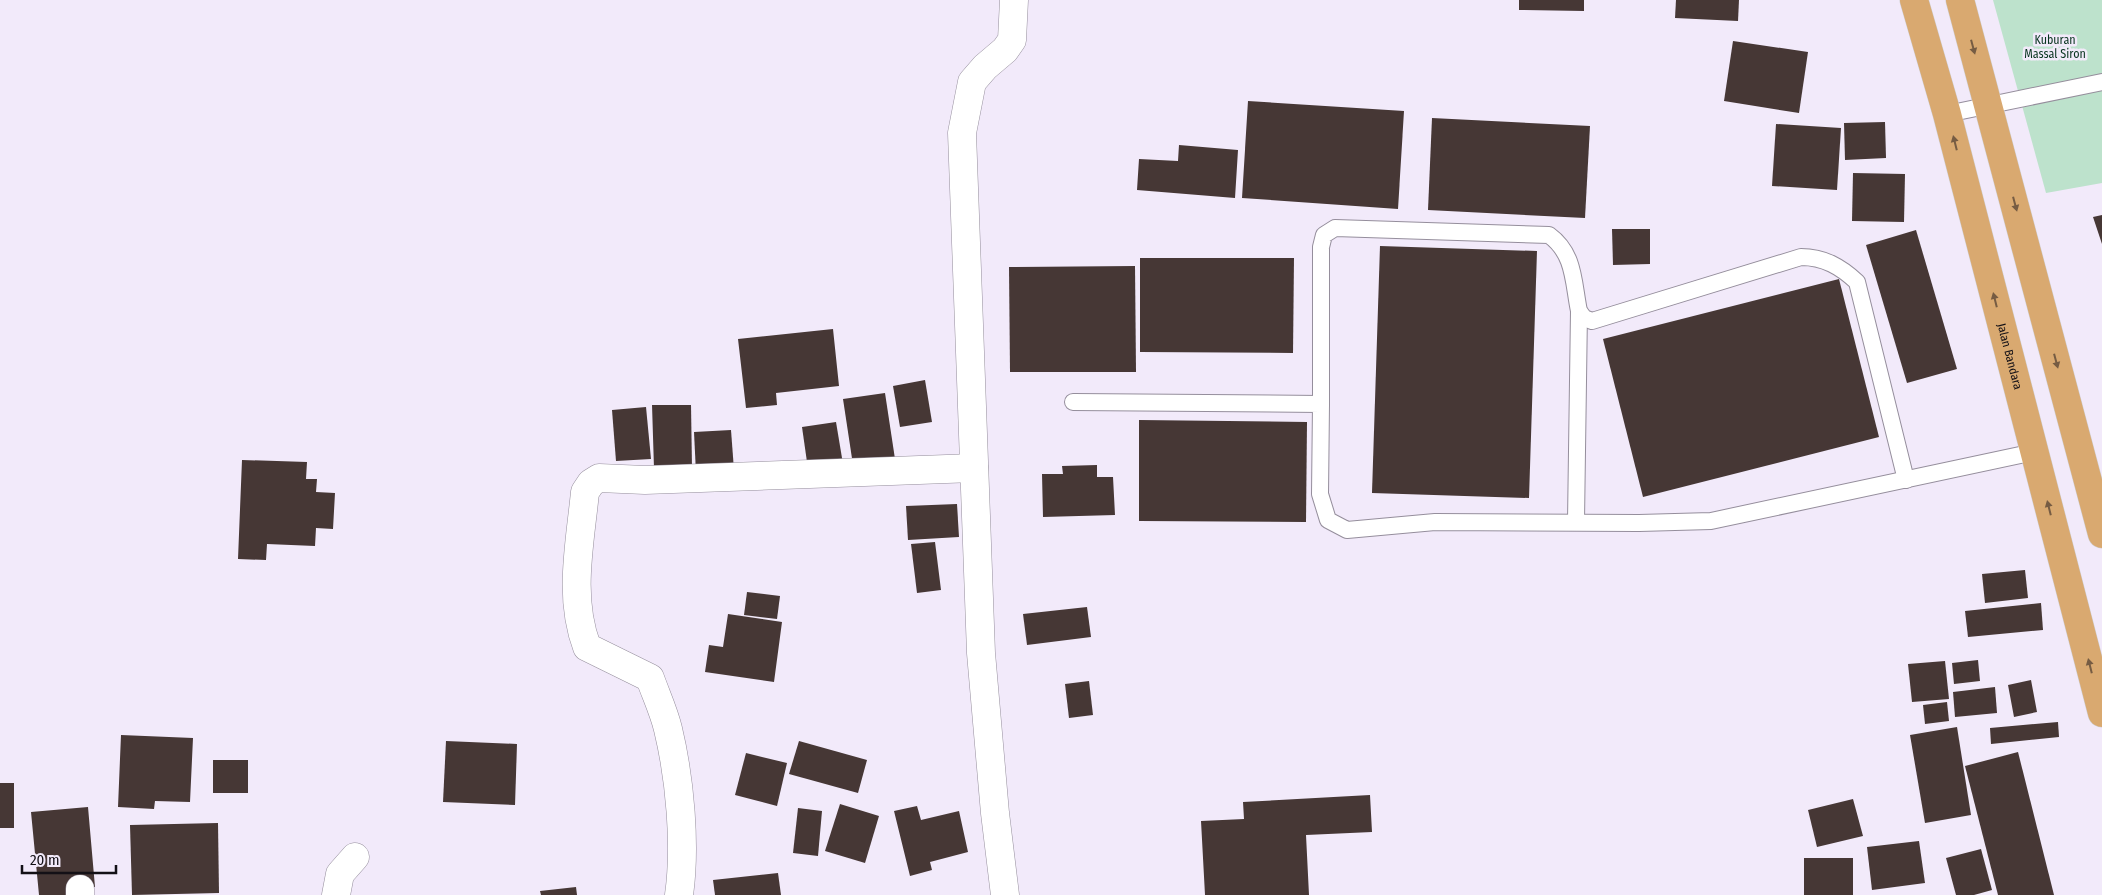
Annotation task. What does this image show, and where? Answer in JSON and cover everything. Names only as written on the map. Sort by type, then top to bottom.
[{"type":"highway","name":"Jalan Bandara","points":[[1914,0],[1948,114],[2102,713]]},
{"type":"highway","points":[[1960,0],[2102,534]]},
{"type":"street","points":[[1005,895],[980,654],[962,133],[972,82],[981,70],[1005,50],[1012,40],[1014,0]]},
{"type":"street","points":[[679,895],[682,870],[678,785],[668,728],[650,678],[586,647],[580,628],[575,583],[585,492],[591,483],[598,478],[655,479],[974,468]]},
{"type":"street","points":[[336,895],[340,874],[355,857]]},
{"type":"lane","points":[[1948,114],[2102,82]]},
{"type":"lane","points":[[1576,522],[1579,311],[1568,256],[1560,243],[1549,235],[1335,228],[1324,235],[1321,247],[1320,494],[1328,520],[1347,530],[1435,522],[1639,523],[1711,522],[2034,452]]},
{"type":"lane","points":[[1579,311],[1584,318],[1592,321],[1801,257],[1814,257],[1844,269],[1858,282],[1906,480]]},
{"type":"lane","points":[[1073,402],[1321,404]]},
{"type":"green space","name":"Kuburan Massal Siron","points":[[1993,0],[2102,0],[2102,183],[2046,193]]},
{"type":"building","points":[[1519,0],[1584,0],[1584,11],[1519,10]]},
{"type":"building","points":[[1676,0],[1739,0],[1738,21],[1675,18]]},
{"type":"building","points":[[1733,41],[1808,52],[1799,113],[1724,101]]},
{"type":"building","points":[[1248,101],[1404,111],[1398,209],[1242,198]]},
{"type":"building","points":[[1432,118],[1590,126],[1585,218],[1428,210]]},
{"type":"building","points":[[1885,122],[1886,158],[1845,160],[1844,123]]},
{"type":"building","points":[[1776,124],[1841,128],[1837,190],[1772,186]]},
{"type":"building","points":[[1179,145],[1238,150],[1235,198],[1137,190],[1139,159],[1178,161]]},
{"type":"building","points":[[1853,173],[1905,174],[1904,222],[1852,221]]},
{"type":"building","points":[[2102,215],[2102,244],[2093,217]]},
{"type":"building","points":[[1612,229],[1650,229],[1650,264],[1613,265]]},
{"type":"building","points":[[1916,230],[1957,369],[1907,383],[1866,245]]},
{"type":"building","points":[[1380,246],[1537,251],[1529,498],[1372,493]]},
{"type":"building","points":[[1140,258],[1294,258],[1293,353],[1140,352]]},
{"type":"building","points":[[1135,266],[1136,372],[1010,372],[1009,267]]},
{"type":"building","points":[[1839,279],[1879,437],[1643,497],[1603,339]]},
{"type":"building","points":[[833,329],[839,386],[776,393],[777,405],[746,408],[738,339]]},
{"type":"building","points":[[925,380],[932,422],[900,427],[893,386]]},
{"type":"building","points":[[885,393],[895,459],[853,465],[843,399]]},
{"type":"building","points":[[652,405],[691,405],[692,468],[654,469]]},
{"type":"building","points":[[646,407],[651,459],[616,461],[612,410]]},
{"type":"building","points":[[1139,420],[1307,422],[1306,522],[1139,521]]},
{"type":"building","points":[[836,422],[843,464],[808,469],[802,427]]},
{"type":"building","points":[[731,430],[734,470],[696,473],[694,432]]},
{"type":"building","points":[[242,460],[307,462],[306,479],[317,479],[316,492],[335,493],[333,529],[316,528],[315,546],[267,544],[266,560],[238,559]]},
{"type":"building","points":[[1097,465],[1097,477],[1113,477],[1115,515],[1043,517],[1042,474],[1063,474],[1062,466]]},
{"type":"building","points":[[957,504],[959,537],[908,540],[906,506]]},
{"type":"building","points":[[935,542],[941,590],[917,593],[911,544]]},
{"type":"building","points":[[2025,570],[2028,598],[1985,603],[1982,574]]},
{"type":"building","points":[[747,592],[780,596],[777,619],[744,615]]},
{"type":"building","points":[[2041,603],[2043,630],[1968,637],[1965,611]]},
{"type":"building","points":[[1087,607],[1091,637],[1027,645],[1023,614]]},
{"type":"building","points":[[728,614],[782,622],[774,682],[705,672],[709,645],[723,647]]},
{"type":"building","points":[[1978,660],[1980,681],[1954,684],[1952,663]]},
{"type":"building","points":[[1945,661],[1949,699],[1912,702],[1908,664]]},
{"type":"building","points":[[2031,680],[2037,712],[2014,717],[2008,685]]},
{"type":"building","points":[[1089,681],[1093,715],[1069,718],[1065,684]]},
{"type":"building","points":[[1995,687],[1997,713],[1955,717],[1953,692]]},
{"type":"building","points":[[1947,702],[1949,721],[1925,724],[1923,705]]},
{"type":"building","points":[[2058,722],[2059,737],[1991,744],[1990,728]]},
{"type":"building","points":[[1957,727],[1971,815],[1925,823],[1910,735]]},
{"type":"building","points":[[121,735],[193,738],[190,802],[155,801],[154,809],[118,807]]},
{"type":"building","points":[[446,741],[517,744],[515,805],[443,802]]},
{"type":"building","points":[[799,741],[867,760],[858,793],[789,774]]},
{"type":"building","points":[[2018,752],[2054,895],[1998,895],[1965,766]]},
{"type":"building","points":[[746,753],[787,763],[777,806],[735,795]]},
{"type":"building","points":[[213,760],[248,760],[248,793],[213,793]]},
{"type":"building","points":[[0,783],[14,783],[14,828],[0,828]]},
{"type":"building","points":[[1370,795],[1372,832],[1306,835],[1309,895],[1205,895],[1201,821],[1244,819],[1243,802]]},
{"type":"building","points":[[1853,799],[1863,836],[1817,847],[1808,810]]},
{"type":"building","points":[[840,804],[879,816],[865,863],[825,851]]},
{"type":"building","points":[[917,806],[921,820],[959,811],[968,852],[930,862],[932,870],[910,876],[894,811]]},
{"type":"building","points":[[88,807],[95,887],[75,889],[75,895],[39,895],[31,812]]},
{"type":"building","points":[[798,808],[822,811],[818,856],[793,853]]},
{"type":"building","points":[[218,823],[219,893],[132,895],[130,825]]},
{"type":"building","points":[[1919,841],[1925,883],[1872,890],[1867,847]]},
{"type":"building","points":[[1981,849],[1992,890],[1974,895],[1956,895],[1946,858]]},
{"type":"building","points":[[1804,858],[1853,858],[1853,895],[1804,895]]},
{"type":"building","points":[[778,873],[781,895],[715,895],[713,880]]},
{"type":"building","points":[[576,887],[577,895],[541,895],[540,891]]}]
